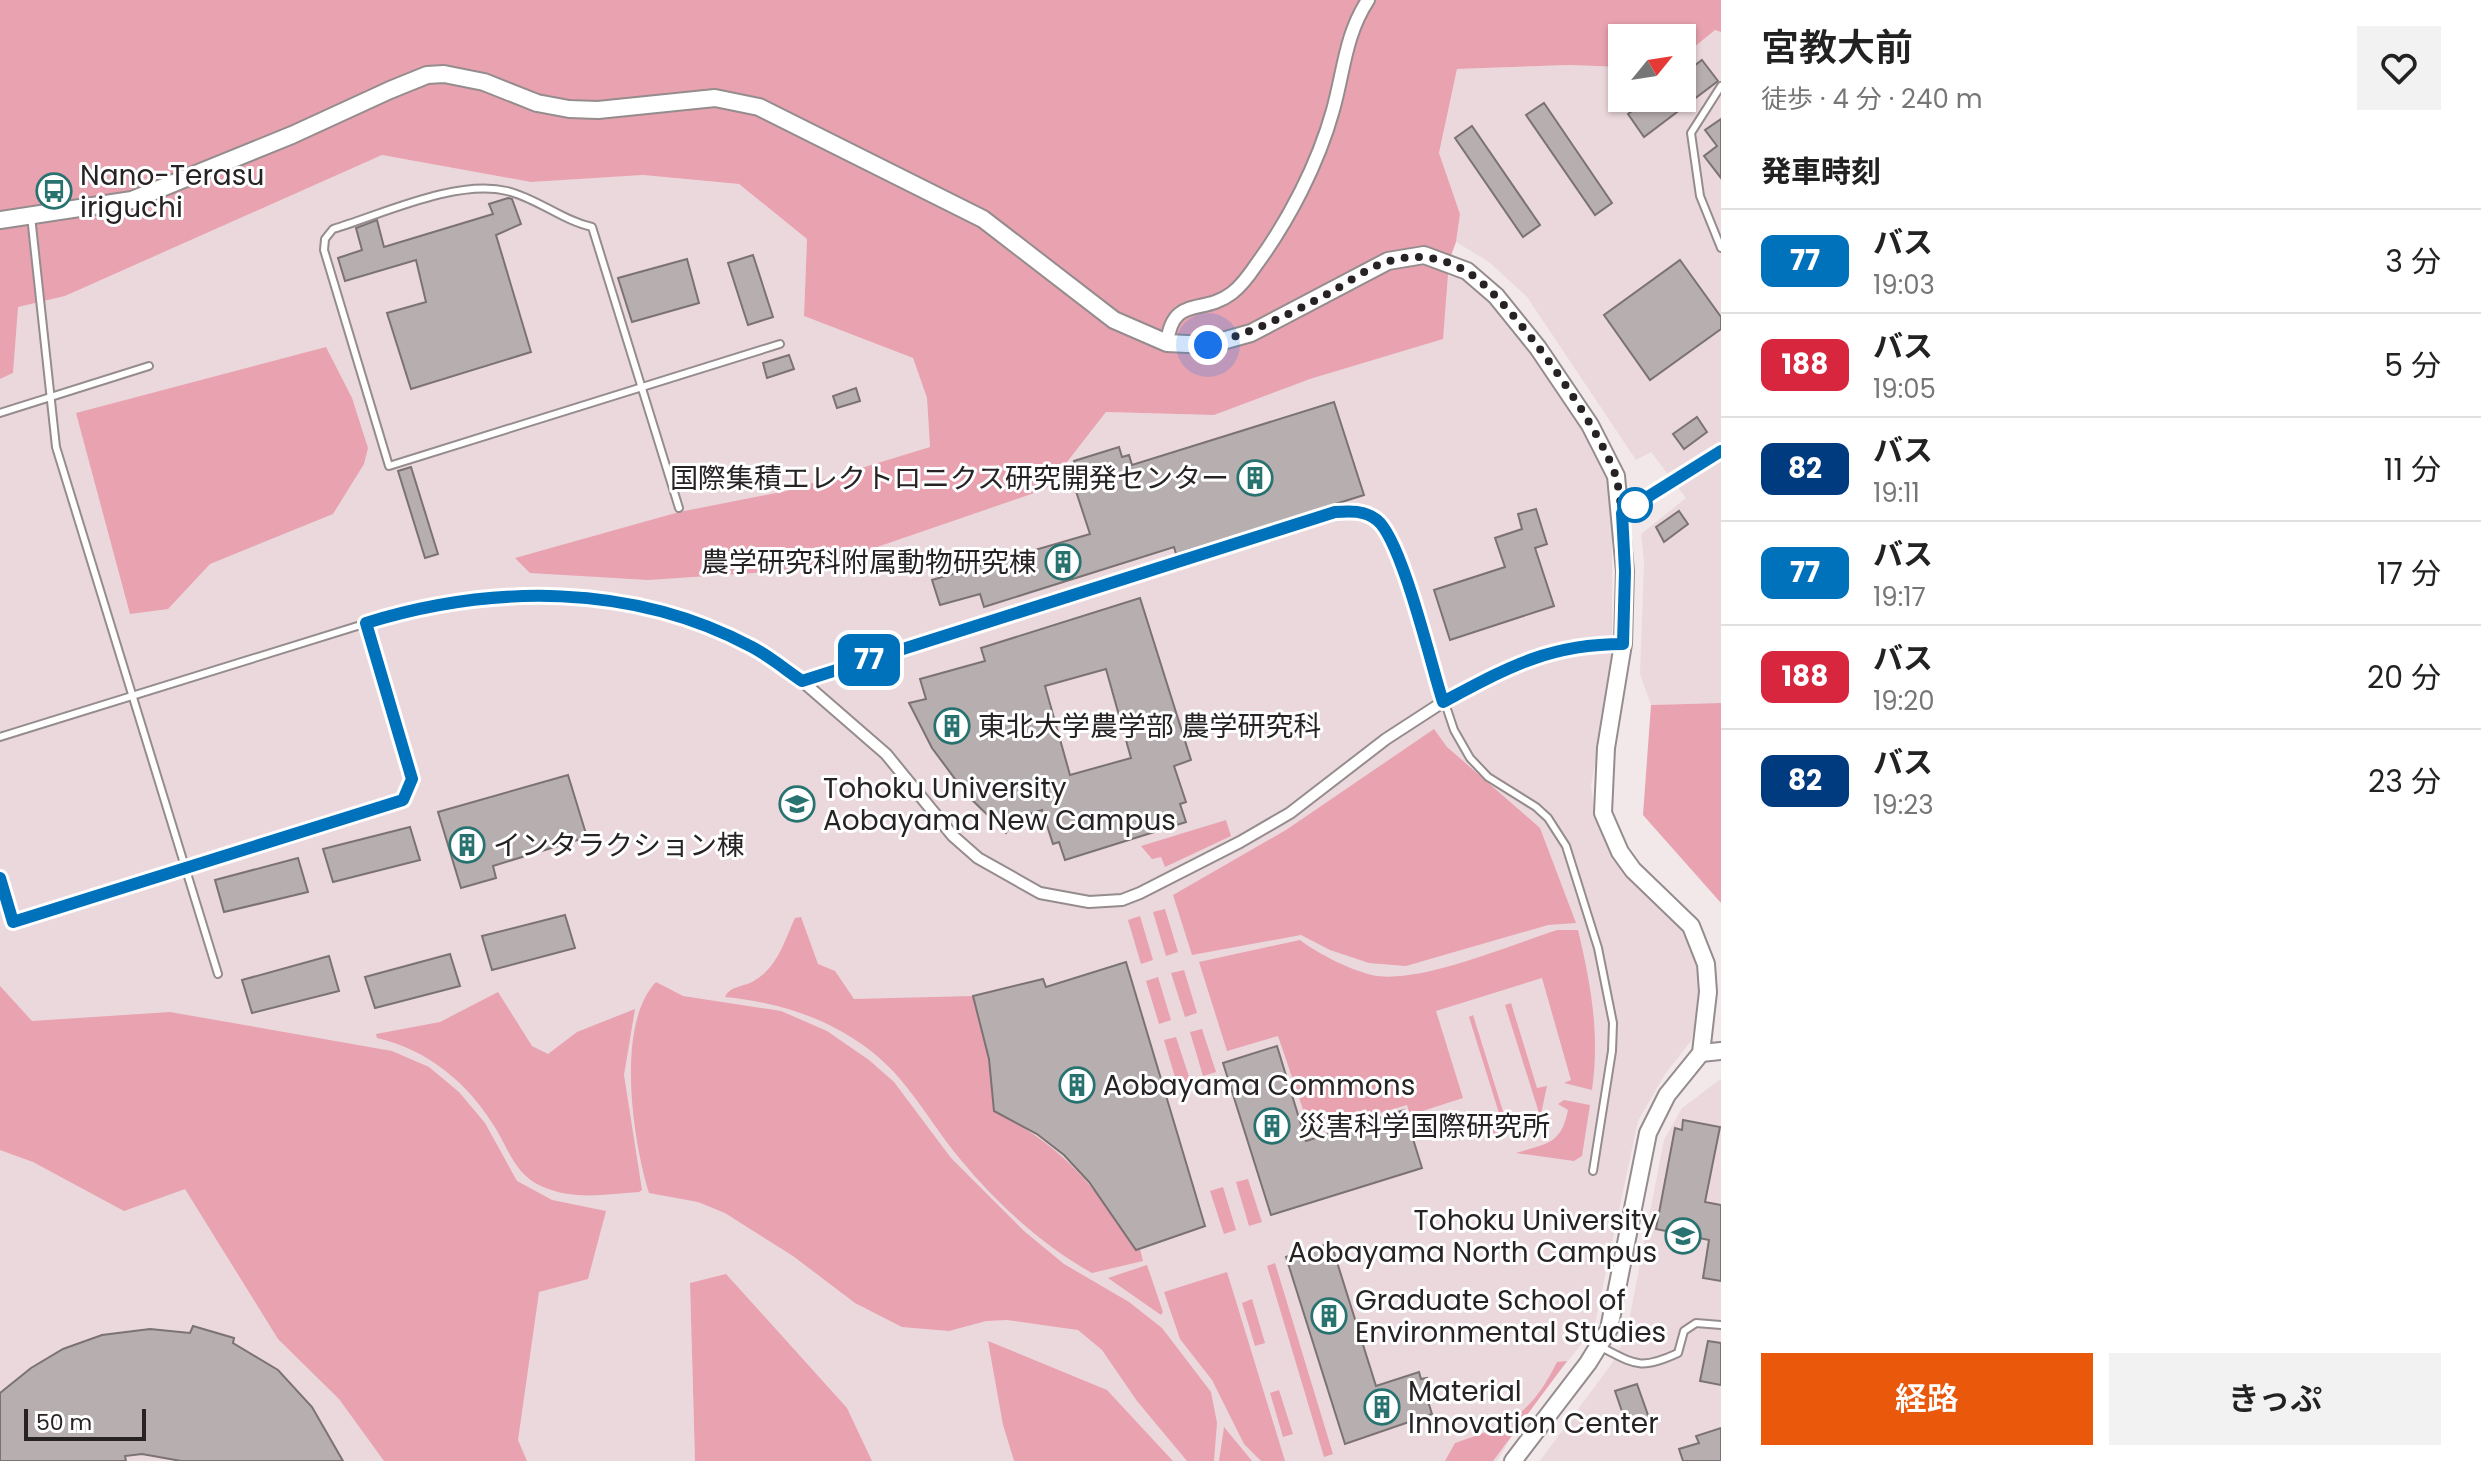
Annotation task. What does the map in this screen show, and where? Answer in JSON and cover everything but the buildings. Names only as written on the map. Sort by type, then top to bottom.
[{"type":"street","points":[[1167,343],[1169,322],[1179,312],[1232,293],[1257,264],[1293,204],[1315,161],[1333,109],[1352,27],[1368,0]]},
{"type":"street","points":[[0,220],[132,200],[222,165],[427,75],[467,77],[537,103],[569,109],[611,109],[715,98],[759,107],[983,219],[1114,320],[1167,343],[1208,345],[1251,333],[1388,261],[1424,255],[1467,271],[1496,296],[1538,348],[1590,425],[1616,476],[1622,513],[1625,571],[1623,644],[1606,748],[1603,813],[1615,843],[1633,870],[1679,911],[1700,942],[1708,992],[1701,1053],[1662,1103],[1648,1133],[1609,1329],[1513,1461]]},
{"type":"street","points":[[802,681],[886,754],[953,836],[978,858],[1040,893],[1089,902],[1122,900],[1140,893],[1240,842],[1290,813],[1386,739],[1443,702]]},
{"type":"street","points":[[1701,1053],[1721,1051]]},
{"type":"lane","points":[[1721,86],[1691,133],[1700,196],[1721,248]]},
{"type":"lane","points":[[679,508],[642,388],[592,227],[574,223],[508,191],[467,188],[333,229],[325,239],[324,250],[389,466],[642,388],[780,344]]},
{"type":"lane","points":[[31,216],[56,447],[218,974]]},
{"type":"lane","points":[[0,413],[149,366]]},
{"type":"lane","points":[[1622,513],[1721,451]]},
{"type":"lane","points":[[0,737],[366,623],[444,602],[499,595],[558,595],[617,602],[678,616],[754,648],[802,681],[1335,512],[1358,511],[1375,519],[1394,543],[1443,702],[1470,758],[1488,777],[1536,807],[1559,832],[1581,894],[1609,992],[1613,1023],[1606,1100],[1593,1171]]},
{"type":"lane","points":[[0,878],[13,922],[403,800],[412,779],[366,623]]},
{"type":"lane","points":[[1443,702],[1489,677],[1558,649],[1623,644]]},
{"type":"lane","points":[[1599,1346],[1635,1365],[1653,1365],[1678,1353],[1684,1331],[1696,1323],[1721,1325]]},
{"type":"shaded area","points":[[0,0],[1721,0],[1721,32],[1715,30],[1696,46],[1696,24],[1608,24],[1608,66],[1457,69],[1439,153],[1460,214],[1456,242],[1449,261],[1443,339],[1310,379],[1214,415],[1106,412],[1046,489],[813,569],[648,580],[530,573],[515,558],[679,512],[786,491],[930,447],[927,398],[913,358],[804,316],[807,239],[739,184],[643,175],[531,182],[382,155],[65,296],[18,307],[13,373],[0,379]]},
{"type":"shaded area","points":[[1715,30],[1721,32],[1721,703],[1651,705],[1640,674],[1644,562],[1641,534],[1686,498],[1651,452],[1636,460],[1527,297],[1489,262],[1456,242],[1460,214],[1439,154],[1457,69],[1608,66],[1608,112],[1696,112],[1696,46]]},
{"type":"shaded area","name":"Tohoku University Aobayama New Campus","points":[[382,155],[531,182],[643,175],[739,184],[807,239],[804,316],[913,358],[927,398],[930,447],[786,491],[679,512],[516,558],[1046,489],[1106,412],[1214,415],[1310,379],[1442,339],[1447,275],[1464,280],[1487,299],[1581,421],[1605,468],[1612,508],[1612,674],[1591,786],[1596,821],[1616,862],[1678,926],[1690,944],[1697,963],[1699,987],[1698,1014],[1691,1041],[1665,1074],[1638,1121],[1594,1328],[1523,1418],[1497,1461],[1173,1461],[1107,1390],[1003,1425],[1014,1461],[872,1461],[847,1408],[690,1284],[695,1461],[0,1461],[0,379],[13,373],[17,307],[65,296]]},
{"type":"shaded area","points":[[326,347],[352,398],[368,448],[364,464],[333,514],[210,564],[168,609],[130,614],[76,413]]},
{"type":"shaded area","points":[[1721,703],[1721,903],[1643,815],[1651,705]]},
{"type":"shaded area","points":[[1434,729],[1447,747],[1540,828],[1576,923],[1548,925],[1406,966],[1369,963],[1330,950],[1301,935],[1192,955],[1173,895],[1286,830]]},
{"type":"shaded area","points":[[1226,820],[1231,836],[1165,867],[1161,857],[1152,859],[1141,846]]},
{"type":"shaded area","points":[[1165,909],[1178,952],[1166,956],[1153,912]]},
{"type":"shaded area","points":[[1140,916],[1153,960],[1141,964],[1128,920]]},
{"type":"shaded area","points":[[801,917],[818,964],[835,971],[854,999],[973,996],[989,1059],[994,1111],[1040,1139],[1076,1170],[1136,1250],[1140,1249],[1143,1261],[1092,1273],[1072,1261],[1034,1234],[982,1185],[901,1080],[876,1055],[816,1019],[772,1005],[725,997],[732,989],[752,982],[768,970],[795,918]]},
{"type":"shaded area","points":[[1557,930],[1578,930],[1583,950],[1595,1029],[1592,1090],[1564,1083],[1571,1080],[1542,978],[1436,1011],[1463,1098],[1410,1115],[1407,1105],[1311,1133],[1278,1036],[1227,1051],[1199,962],[1300,940],[1326,957],[1360,971],[1378,976],[1397,976],[1468,961]]},
{"type":"shaded area","points":[[1184,970],[1197,1013],[1185,1017],[1171,973]]},
{"type":"shaded area","points":[[1158,977],[1171,1020],[1159,1024],[1146,981]]},
{"type":"shaded area","points":[[656,982],[683,996],[781,1011],[827,1031],[869,1060],[894,1082],[951,1158],[1024,1231],[1064,1264],[1129,1302],[1162,1328],[1211,1392],[1217,1423],[1214,1461],[1187,1461],[1137,1401],[1102,1350],[1078,1330],[1007,1320],[986,1321],[949,1331],[902,1327],[855,1303],[793,1256],[725,1213],[698,1202],[649,1193],[633,1115],[631,1084],[635,1026],[643,1001]]},
{"type":"shaded area","points":[[0,986],[32,1021],[170,1012],[392,1051],[429,1067],[459,1092],[485,1123],[517,1181],[552,1200],[606,1211],[588,1279],[539,1292],[518,1440],[527,1461],[384,1461],[339,1399],[278,1339],[185,1189],[124,1211],[33,1162],[0,1150]]},
{"type":"shaded area","points":[[498,992],[532,1046],[548,1054],[577,1032],[635,1009],[624,1075],[642,1190],[578,1195],[553,1191],[532,1181],[519,1169],[473,1097],[446,1071],[414,1051],[377,1038],[376,1034],[440,1022]]},
{"type":"shaded area","points":[[1511,1003],[1537,1088],[1547,1086],[1540,1118],[1532,1121],[1531,1117],[1539,1113],[1505,1005]]},
{"type":"shaded area","points":[[1473,1015],[1507,1124],[1517,1121],[1518,1126],[1494,1134],[1492,1130],[1503,1126],[1469,1017]]},
{"type":"shaded area","points":[[1202,1029],[1216,1072],[1203,1076],[1190,1032]]},
{"type":"shaded area","points":[[1176,1037],[1190,1080],[1177,1084],[1164,1040]]},
{"type":"shaded area","name":"Tohoku University Aobayama North Campus","points":[[1721,1079],[1721,1461],[1540,1461],[1612,1363],[1626,1336],[1664,1140],[1682,1108]]},
{"type":"shaded area","points":[[1564,1100],[1590,1105],[1582,1156],[1574,1161],[1516,1153],[1544,1144],[1557,1136],[1568,1110],[1558,1104]]},
{"type":"shaded area","points":[[1248,1179],[1262,1222],[1249,1226],[1236,1182]]},
{"type":"shaded area","points":[[1223,1187],[1236,1230],[1224,1234],[1210,1191]]},
{"type":"shaded area","points":[[1275,1263],[1333,1454],[1324,1457],[1267,1266]]},
{"type":"shaded area","points":[[1147,1265],[1163,1312],[1161,1315],[1108,1278]]},
{"type":"shaded area","points":[[1227,1272],[1285,1461],[1261,1461],[1244,1444],[1212,1380],[1180,1339],[1164,1292]]},
{"type":"shaded area","points":[[726,1274],[847,1408],[872,1461],[695,1461],[690,1283]]},
{"type":"shaded area","points":[[1252,1299],[1265,1343],[1255,1346],[1242,1303]]},
{"type":"shaded area","points":[[988,1341],[1107,1390],[1173,1461],[1014,1461],[1003,1425]]},
{"type":"shaded area","points":[[1567,1361],[1493,1461],[1445,1461],[1455,1443],[1516,1416],[1538,1394],[1557,1362]]},
{"type":"shaded area","points":[[1279,1390],[1293,1434],[1283,1437],[1270,1393]]},
{"type":"shaded area","points":[[1224,1427],[1252,1461],[1219,1461]]},
{"type":"bus line","name":"77","points":[[0,878],[13,922],[403,800],[410,790],[412,779],[366,623],[444,602],[499,595],[588,598],[678,616],[754,648],[802,681],[1335,512],[1358,511],[1375,519],[1387,530],[1394,543],[1443,702],[1530,658],[1577,645],[1623,644],[1625,571],[1622,513],[1721,451]]},
{"type":"place","name":"Nano-Terasu iriguchi","points":[[54,191]]},
{"type":"place","name":"国際集積エレクトロニクス研究開発センター","points":[[1255,478]]},
{"type":"place","name":"農学研究科附属動物研究棟","points":[[1063,562]]},
{"type":"place","name":"東北大学農学部 農学研究科","points":[[952,726]]},
{"type":"place","name":"Tohoku University Aobayama New Campus","points":[[797,804]]},
{"type":"place","name":"インタラクション棟","points":[[467,845]]},
{"type":"place","name":"Aobayama Commons","points":[[1077,1085]]},
{"type":"place","name":"災害科学国際研究所","points":[[1272,1126]]},
{"type":"place","name":"Tohoku University Aobayama North Campus","points":[[1683,1236]]},
{"type":"place","name":"Graduate School of Environmental Studies","points":[[1329,1316]]},
{"type":"place","name":"Material Innovation Center","points":[[1382,1407]]},
{"type":"route","points":[[1208,345],[1251,333],[1388,261],[1424,255],[1446,262],[1467,271],[1496,296],[1538,348],[1590,425],[1616,476],[1622,513],[1635,505]]}]
